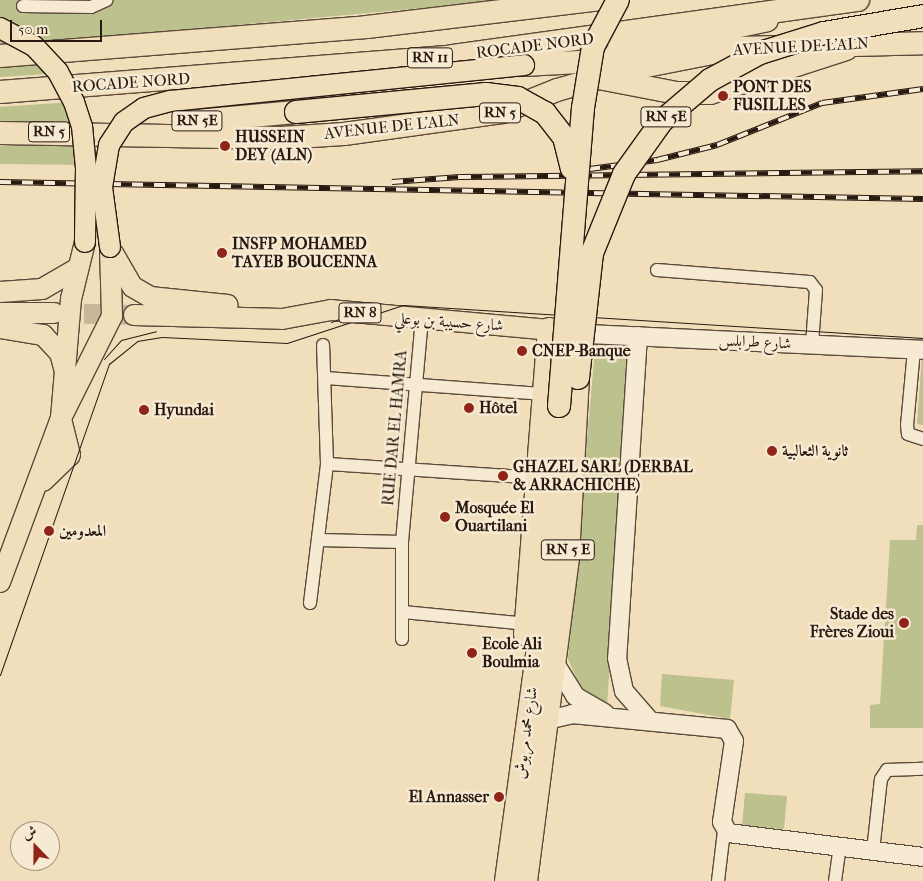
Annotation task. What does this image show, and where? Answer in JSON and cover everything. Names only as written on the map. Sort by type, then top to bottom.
[{"type":"highway","name":"RN 11","points":[[0,56],[367,27],[594,0]]},
{"type":"highway","points":[[572,222],[593,47],[618,0]]},
{"type":"highway","name":"ROCADE NORD","points":[[0,92],[453,56],[858,0]]},
{"type":"highway","name":"RN 5E","points":[[578,378],[592,253],[624,174],[662,121],[710,80],[760,53],[824,33],[923,16]]},
{"type":"highway","name":"AVENUE DE L'ALN","points":[[0,133],[98,132],[281,138],[344,134],[502,112],[601,78],[738,48],[923,42]]},
{"type":"highway","points":[[601,78],[677,94],[710,93],[860,44]]},
{"type":"highway","points":[[524,65],[671,57],[738,48]]},
{"type":"highway","name":"RN 5E","points":[[98,132],[486,94],[518,98],[545,113],[564,137],[572,163],[572,222]]},
{"type":"highway","name":"RN 5 E","points":[[552,400],[572,222]]},
{"type":"highway","points":[[539,715],[523,670],[537,478],[552,400],[549,329]]},
{"type":"highway","name":"RN 5 E","points":[[526,881],[539,715],[556,664],[578,378]]},
{"type":"highway","name":"شارع محمد مربوش","points":[[506,881],[539,715],[552,400]]},
{"type":"main road","points":[[0,582],[61,418],[112,316],[110,247],[102,188],[109,145],[124,122],[144,108],[171,101],[524,65],[644,49],[858,0]]},
{"type":"main road","points":[[0,28],[34,46],[58,72],[74,102],[82,126],[86,168],[85,242],[69,318],[67,377],[61,418]]},
{"type":"main road","points":[[110,247],[127,280],[150,297],[331,310]]},
{"type":"main road","points":[[0,292],[42,289],[78,268]]},
{"type":"main road","name":"شارع حسيبة بن بوعلي","points":[[134,315],[282,319],[331,310],[403,320],[422,317],[586,334]]},
{"type":"main road","points":[[0,313],[54,313]]},
{"type":"main road","points":[[0,328],[43,335],[60,353],[67,377]]},
{"type":"main road","name":"شارع طرابلس","points":[[586,334],[918,350]]},
{"type":"main road","points":[[620,718],[616,688],[638,336]]},
{"type":"main road","points":[[556,664],[581,701],[620,718]]},
{"type":"main road","points":[[618,672],[628,697],[650,721]]},
{"type":"main road","points":[[539,715],[572,714],[731,731],[734,742],[724,831],[923,857]]},
{"type":"street","points":[[23,6],[91,7],[107,0]]},
{"type":"street","points":[[657,270],[810,282],[816,290],[812,344]]},
{"type":"street","name":"RUE DAR EL HAMRA","points":[[402,639],[402,542],[414,384],[422,317]]},
{"type":"street","points":[[310,603],[327,464],[323,345]]},
{"type":"street","points":[[918,350],[907,424],[908,434],[923,439]]},
{"type":"street","points":[[325,378],[414,384],[552,400]]},
{"type":"street","points":[[327,464],[408,471],[537,478]]},
{"type":"street","points":[[319,540],[402,542]]},
{"type":"street","points":[[403,612],[517,623]]},
{"type":"street","points":[[873,851],[881,779],[888,770],[923,769]]},
{"type":"street","points":[[718,881],[724,831]]},
{"type":"street","points":[[835,881],[840,846]]},
{"type":"green space","points":[[0,0],[509,0],[0,47]]},
{"type":"green space","points":[[39,64],[48,74],[0,77],[0,66]]},
{"type":"green space","points":[[71,102],[79,122],[0,121],[0,107]]},
{"type":"green space","points":[[80,144],[82,165],[0,164],[0,146]]},
{"type":"green space","points":[[596,337],[631,342],[607,706],[582,691],[568,659]]},
{"type":"green space","points":[[923,356],[923,425],[917,424]]},
{"type":"green space","name":"Stade des Frères Zioui","points":[[917,525],[923,525],[923,728],[870,728],[870,705],[880,704],[890,540],[916,540]]},
{"type":"green space","points":[[662,674],[734,680],[730,719],[660,706]]},
{"type":"green space","points":[[745,793],[787,796],[784,829],[742,826]]},
{"type":"tunnel","points":[[54,313],[134,315]]},
{"type":"tram line","points":[[0,675],[109,364],[137,341],[162,337],[287,343],[403,305],[923,338]]},
{"type":"tram line","points":[[331,322],[363,310]]},
{"type":"tram line","points":[[104,359],[121,340],[156,331]]},
{"type":"railway","points":[[567,172],[657,160],[717,145],[822,103],[923,89]]},
{"type":"railway","points":[[392,182],[460,177],[923,171]]},
{"type":"railway","points":[[0,182],[923,199]]},
{"type":"place","name":"PONT DES FUSILLES","points":[[723,96]]},
{"type":"place","name":"HUSSEIN DEY (ALN)","points":[[225,146]]},
{"type":"place","name":"INSFP MOHAMED TAYEB BOUCENNA","points":[[222,253]]},
{"type":"place","name":"CNEP-Banque","points":[[522,351]]},
{"type":"place","name":"Hôtel","points":[[469,408]]},
{"type":"place","name":"Hyundai","points":[[144,410]]},
{"type":"place","name":"ثانوية الثعالبية","points":[[772,451]]},
{"type":"place","name":"GHAZEL SARL (DERBAL & ARRACHICHE)","points":[[503,476]]},
{"type":"place","name":"Mosquée El Ouartilani","points":[[445,517]]},
{"type":"place","name":"المعدومين","points":[[49,531]]},
{"type":"place","name":"Stade des Frères Zioui","points":[[904,623]]},
{"type":"place","name":"Ecole Ali Boulmia","points":[[472,653]]},
{"type":"place","name":"El Annasser","points":[[499,797]]}]
